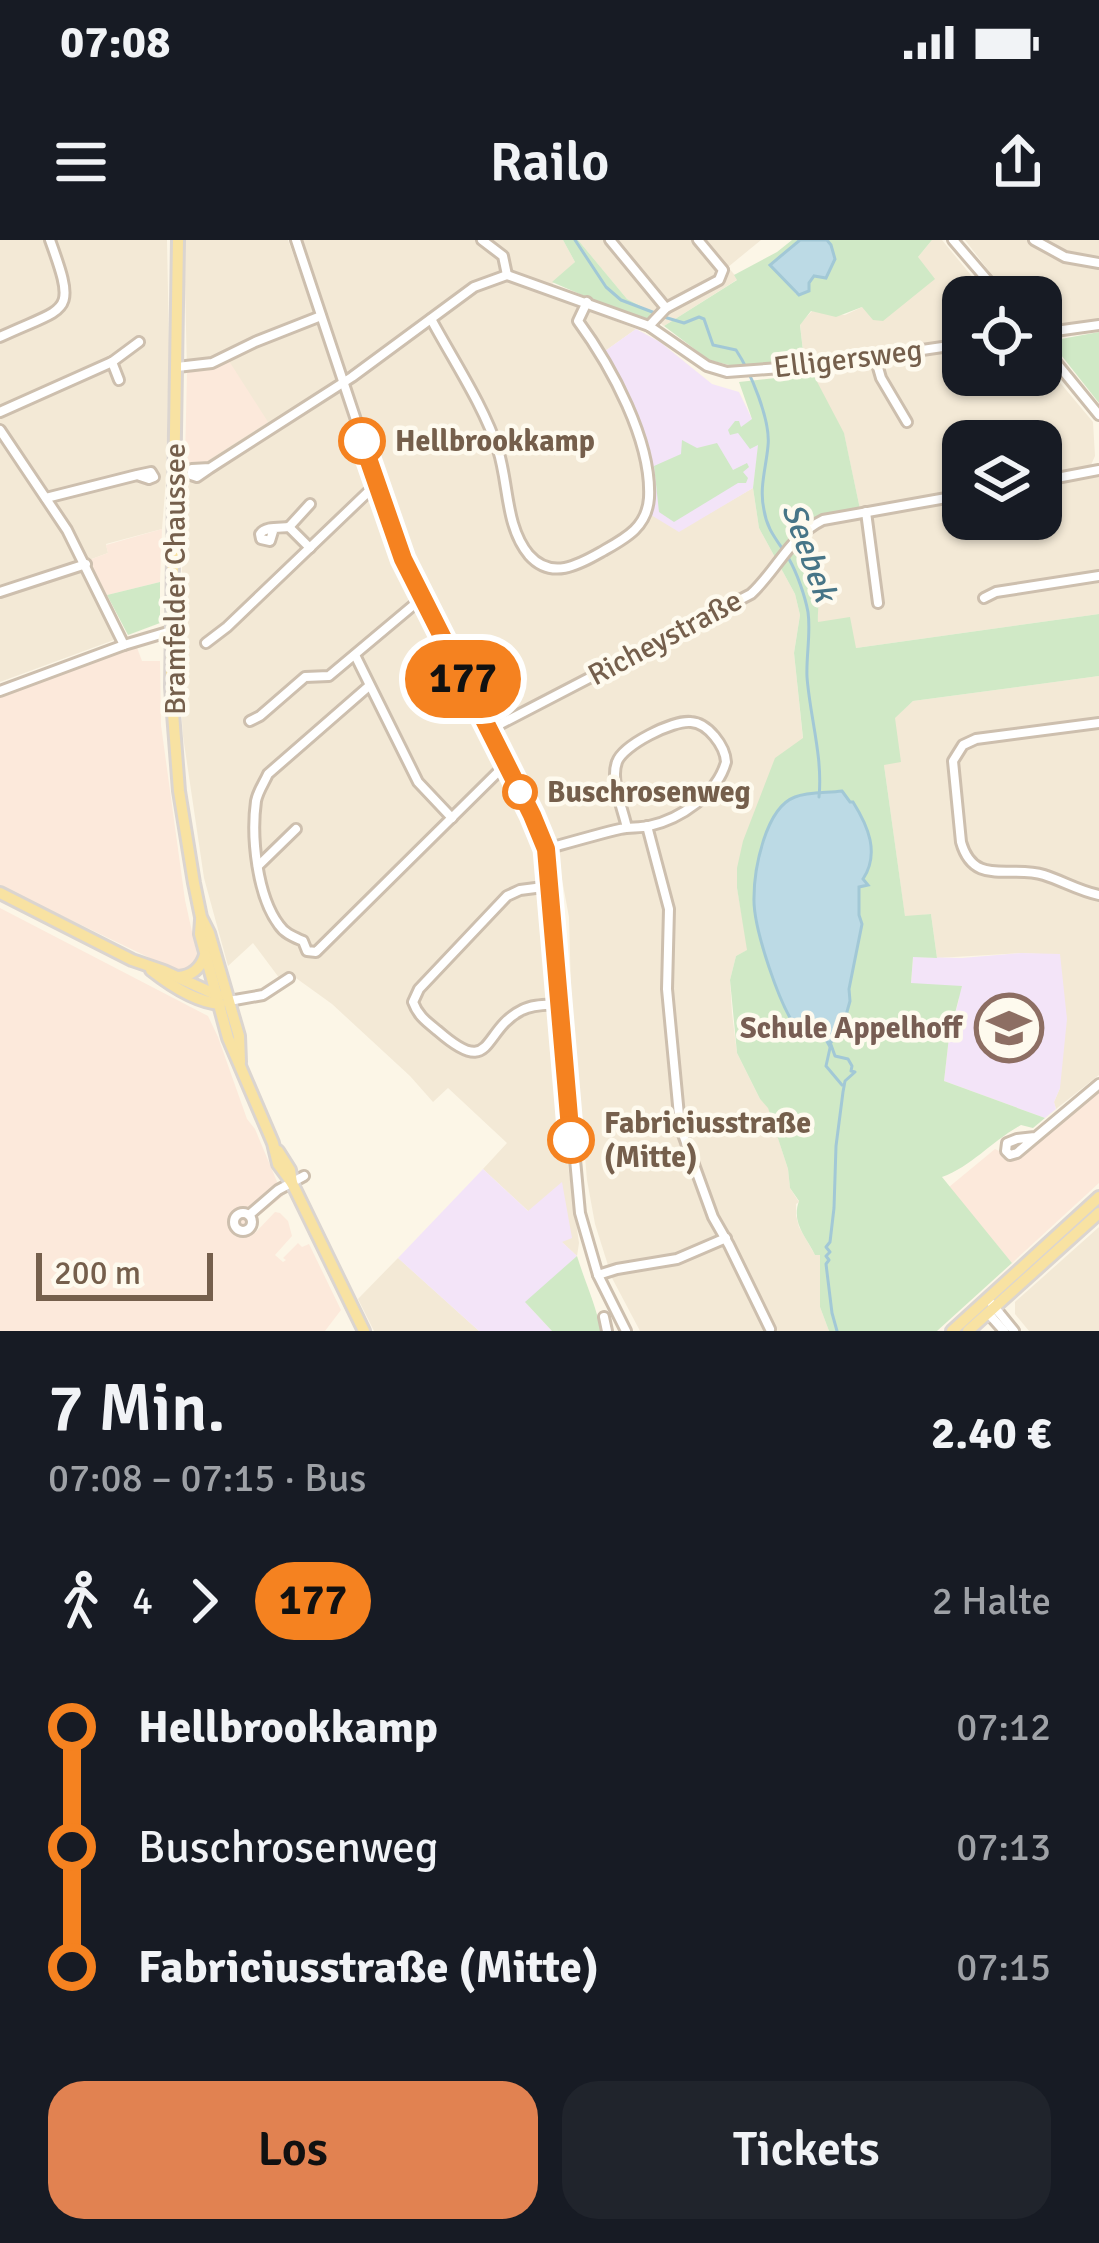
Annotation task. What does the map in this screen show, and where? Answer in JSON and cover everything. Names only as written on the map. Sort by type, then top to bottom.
[{"type":"main road","name":"Bramfelder Chaussee","points":[[178,240],[171,687],[179,791],[200,934],[220,1000],[239,1036],[240,1062],[273,1144],[286,1161],[292,1183],[364,1331]]},
{"type":"main road","points":[[0,893],[194,996],[220,1000]]},
{"type":"main road","name":"Bramfelder Chaussee","points":[[201,917],[209,933],[220,1000]]},
{"type":"main road","points":[[178,977],[191,974],[205,956]]},
{"type":"main road","points":[[148,968],[178,977],[220,1000]]},
{"type":"main road","points":[[968,1331],[1099,1197]]},
{"type":"main road","points":[[952,1331],[989,1307],[1099,1213]]},
{"type":"street","points":[[0,338],[61,309],[67,299],[50,240]]},
{"type":"street","points":[[296,240],[393,535],[546,849],[577,1191],[586,1241],[626,1331]]},
{"type":"street","points":[[482,240],[505,258],[507,275]]},
{"type":"street","points":[[610,240],[661,312]]},
{"type":"street","points":[[210,468],[343,383],[474,287],[507,275],[649,326],[661,312],[719,280],[723,269],[698,240]]},
{"type":"street","points":[[953,240],[984,276]]},
{"type":"street","points":[[1034,240],[1065,257],[1099,262]]},
{"type":"street","points":[[431,319],[499,452],[514,529],[529,554],[548,568],[566,569],[628,536],[648,506],[646,465],[627,407],[578,321],[587,302]]},
{"type":"street","points":[[177,367],[212,363],[321,316]]},
{"type":"street","points":[[1062,330],[1099,325]]},
{"type":"street","name":"Elligersweg","points":[[649,326],[707,366],[737,372],[942,347]]},
{"type":"street","points":[[0,412],[112,362],[139,342]]},
{"type":"street","points":[[875,357],[881,378],[907,422]]},
{"type":"street","points":[[112,362],[119,380]]},
{"type":"street","points":[[1062,370],[1099,415]]},
{"type":"street","points":[[0,430],[86,564],[124,645]]},
{"type":"street","points":[[1062,477],[1099,470]]},
{"type":"street","points":[[46,498],[137,475]]},
{"type":"street","points":[[206,643],[377,488]]},
{"type":"street","name":"Richeystraße","points":[[488,730],[751,594],[804,530],[823,520],[942,499]]},
{"type":"street","points":[[274,528],[289,526],[310,504]]},
{"type":"street","points":[[866,512],[878,603]]},
{"type":"street","points":[[289,526],[310,548]]},
{"type":"street","points":[[0,592],[86,564]]},
{"type":"street","points":[[984,598],[996,592],[1099,576]]},
{"type":"street","points":[[250,721],[305,677],[325,678],[422,598]]},
{"type":"street","points":[[0,691],[172,631]]},
{"type":"street","points":[[355,655],[418,782],[452,818]]},
{"type":"street","points":[[369,686],[268,774],[258,793],[257,867],[277,924],[303,941],[304,949],[312,953],[329,940],[507,766]]},
{"type":"street","points":[[546,849],[647,826],[707,794],[726,762],[724,750],[696,722],[676,724],[621,754],[615,771],[627,828]]},
{"type":"street","points":[[1099,723],[976,739],[960,748],[952,766],[961,842],[973,863],[987,872],[1040,874],[1099,895]]},
{"type":"street","points":[[647,826],[668,909],[667,989],[680,1126],[700,1190],[767,1330],[785,1322]]},
{"type":"street","points":[[257,867],[296,830]]},
{"type":"street","points":[[551,886],[507,896],[419,989],[413,1002],[418,1014],[470,1053],[481,1050],[521,1010],[560,1004]]},
{"type":"street","points":[[220,1000],[263,995],[289,978]]},
{"type":"street","points":[[1035,1137],[1099,1084]]},
{"type":"street","points":[[249,1215],[278,1190],[304,1176]]},
{"type":"street","points":[[598,1275],[676,1259],[726,1238]]},
{"type":"street","points":[[989,1307],[1004,1331]]},
{"type":"street","points":[[989,1307],[1014,1331]]},
{"type":"street","points":[[604,1317],[607,1331]]},
{"type":"shaded area","points":[[0,240],[167,240],[169,346],[162,529],[106,544],[108,553],[89,560],[83,568],[114,640],[0,682]]},
{"type":"shaded area","points":[[184,240],[288,240],[343,393],[362,476],[392,563],[539,851],[577,1256],[483,1169],[507,1143],[448,1088],[433,1102],[332,1004],[289,973],[280,979],[253,943],[228,966],[204,878],[179,677],[185,459],[190,464],[219,366],[187,372]]},
{"type":"shaded area","points":[[303,240],[563,240],[575,262],[543,293],[636,329],[605,351],[633,414],[655,494],[679,531],[753,488],[759,528],[795,594],[800,615],[794,653],[803,739],[737,888],[748,950],[736,956],[730,980],[732,1013],[737,1053],[768,1107],[790,1188],[799,1202],[799,1227],[815,1255],[821,1254],[820,1307],[829,1331],[640,1331],[612,1278],[587,1180],[569,917],[554,837],[433,605],[399,529]]},
{"type":"shaded area","points":[[578,240],[761,240],[728,267],[738,279],[664,326],[650,316],[653,312],[627,299]]},
{"type":"shaded area","points":[[932,240],[942,240],[972,276],[942,276],[942,396],[1062,396],[1062,385],[1093,422],[1091,465],[1062,471],[1062,420],[942,420],[942,494],[860,509],[844,434],[804,360],[800,324],[812,311],[845,315],[862,307]]},
{"type":"shaded area","points":[[965,240],[1099,240],[1099,320],[1062,326],[1062,276],[993,276]]},
{"type":"shaded area","points":[[636,329],[712,384],[739,392],[759,441],[753,488],[679,532],[651,515],[652,475],[605,351]]},
{"type":"shaded area","points":[[229,361],[268,422],[207,461],[190,464],[185,459],[187,372],[209,370]]},
{"type":"shaded area","points":[[1099,473],[1099,614],[856,648],[818,623],[822,579],[795,548],[825,524],[942,502],[942,540],[1062,540],[1062,480]]},
{"type":"shaded area","points":[[162,529],[160,582],[107,595],[89,560],[108,553],[106,545]]},
{"type":"shaded area","points":[[136,645],[142,661],[160,661],[161,725],[185,900],[198,959],[177,971],[0,886],[0,695]]},
{"type":"shaded area","points":[[1099,676],[1099,1075],[1056,1109],[1060,955],[937,958],[931,914],[905,917],[884,765],[895,717],[913,701]]},
{"type":"shaded area","points":[[0,908],[208,1016],[247,1119],[283,1196],[258,1216],[255,1233],[275,1212],[280,1213],[292,1236],[275,1255],[283,1262],[298,1243],[302,1247],[309,1244],[341,1310],[325,1331],[0,1331]]},
{"type":"shaded area","name":"Schule Appelhoff","points":[[1060,954],[1067,1019],[1056,1109],[1045,1118],[944,1081],[959,999],[911,984],[913,957]]},
{"type":"shaded area","points":[[1099,1091],[1099,1183],[1012,1263],[949,1187],[995,1149],[1014,1158]]},
{"type":"shaded area","points":[[483,1169],[528,1211],[562,1182],[572,1238],[562,1242],[577,1256],[526,1303],[552,1331],[479,1331],[398,1258]]},
{"type":"shaded area","points":[[1099,1227],[1099,1331],[1029,1331],[1015,1314],[1015,1302]]},
{"type":"shaded area","points":[[398,1258],[479,1331],[374,1331],[358,1299]]},
{"type":"green space","points":[[563,240],[578,240],[627,299],[654,313],[644,322],[552,282],[575,262]]},
{"type":"green space","points":[[792,240],[800,240],[771,265],[796,294],[809,291],[813,278],[827,277],[831,245],[827,240],[932,240],[918,257],[935,279],[883,321],[873,320],[862,307],[836,317],[811,311],[800,325],[804,360],[737,367],[709,360],[664,326],[737,280],[734,275]]},
{"type":"green space","points":[[1099,332],[1099,403],[1062,356],[1062,339]]},
{"type":"green space","points":[[813,374],[844,433],[860,509],[817,517],[787,540],[818,564],[818,622],[850,617],[856,648],[1099,614],[1099,676],[913,701],[895,718],[901,762],[884,765],[905,916],[931,914],[937,958],[913,957],[911,983],[962,986],[944,1081],[1045,1118],[1033,1128],[1021,1125],[942,1177],[1012,1263],[937,1331],[829,1331],[820,1307],[820,1255],[815,1255],[801,1229],[799,1201],[790,1188],[768,1108],[737,1053],[730,980],[736,956],[747,950],[737,868],[775,758],[803,738],[794,653],[800,615],[795,594],[759,528],[753,488],[758,445],[750,449],[738,433],[730,435],[728,430],[735,421],[741,427],[752,419],[739,382]],"holes":[[[842,792],[850,802],[866,872],[859,887],[850,1001],[835,1035],[816,1039],[791,1015],[777,990],[753,901],[756,869],[763,841],[782,807],[795,797]]]},
{"type":"green space","points":[[682,440],[697,448],[717,443],[733,470],[747,463],[743,472],[748,478],[674,522],[659,512],[654,466],[681,454]]},
{"type":"green space","points":[[160,582],[160,623],[128,635],[107,595]]},
{"type":"green space","points":[[577,1256],[601,1331],[552,1331],[525,1302]]},
{"type":"water","points":[[800,240],[827,240],[835,259],[826,278],[814,276],[809,291],[799,295],[770,265]]},
{"type":"water","points":[[842,791],[863,820],[871,859],[863,879],[868,885],[859,887],[862,924],[850,1001],[843,1026],[829,1045],[825,1038],[811,1038],[799,1031],[784,1005],[758,928],[755,886],[763,841],[785,803],[800,795]]},
{"type":"waterway","name":"Seebek","points":[[575,240],[606,287],[621,300],[655,313]]},
{"type":"waterway","name":"Seebek","points":[[664,317],[684,323],[704,319],[713,345],[736,350],[763,410],[768,435],[762,494],[766,517],[795,571],[808,612],[807,677],[819,797]]},
{"type":"waterway","name":"Seebek","points":[[830,1042],[835,1056],[848,1059],[855,1072],[845,1081],[843,1092],[834,1208],[826,1247],[837,1331]]},
{"type":"waterway","name":"Seebek","points":[[830,1048],[826,1066],[842,1085]]},
{"type":"bus line","name":"177","points":[[362,441],[403,559],[543,838],[550,866],[571,1140]]},
{"type":"place","name":"Hellbrookkamp","points":[[362,441]]},
{"type":"place","name":"Buschrosenweg","points":[[520,792]]},
{"type":"place","name":"Schule Appelhoff","points":[[1009,1028]]},
{"type":"place","name":"Fabriciusstraße (Mitte)","points":[[571,1140]]}]
